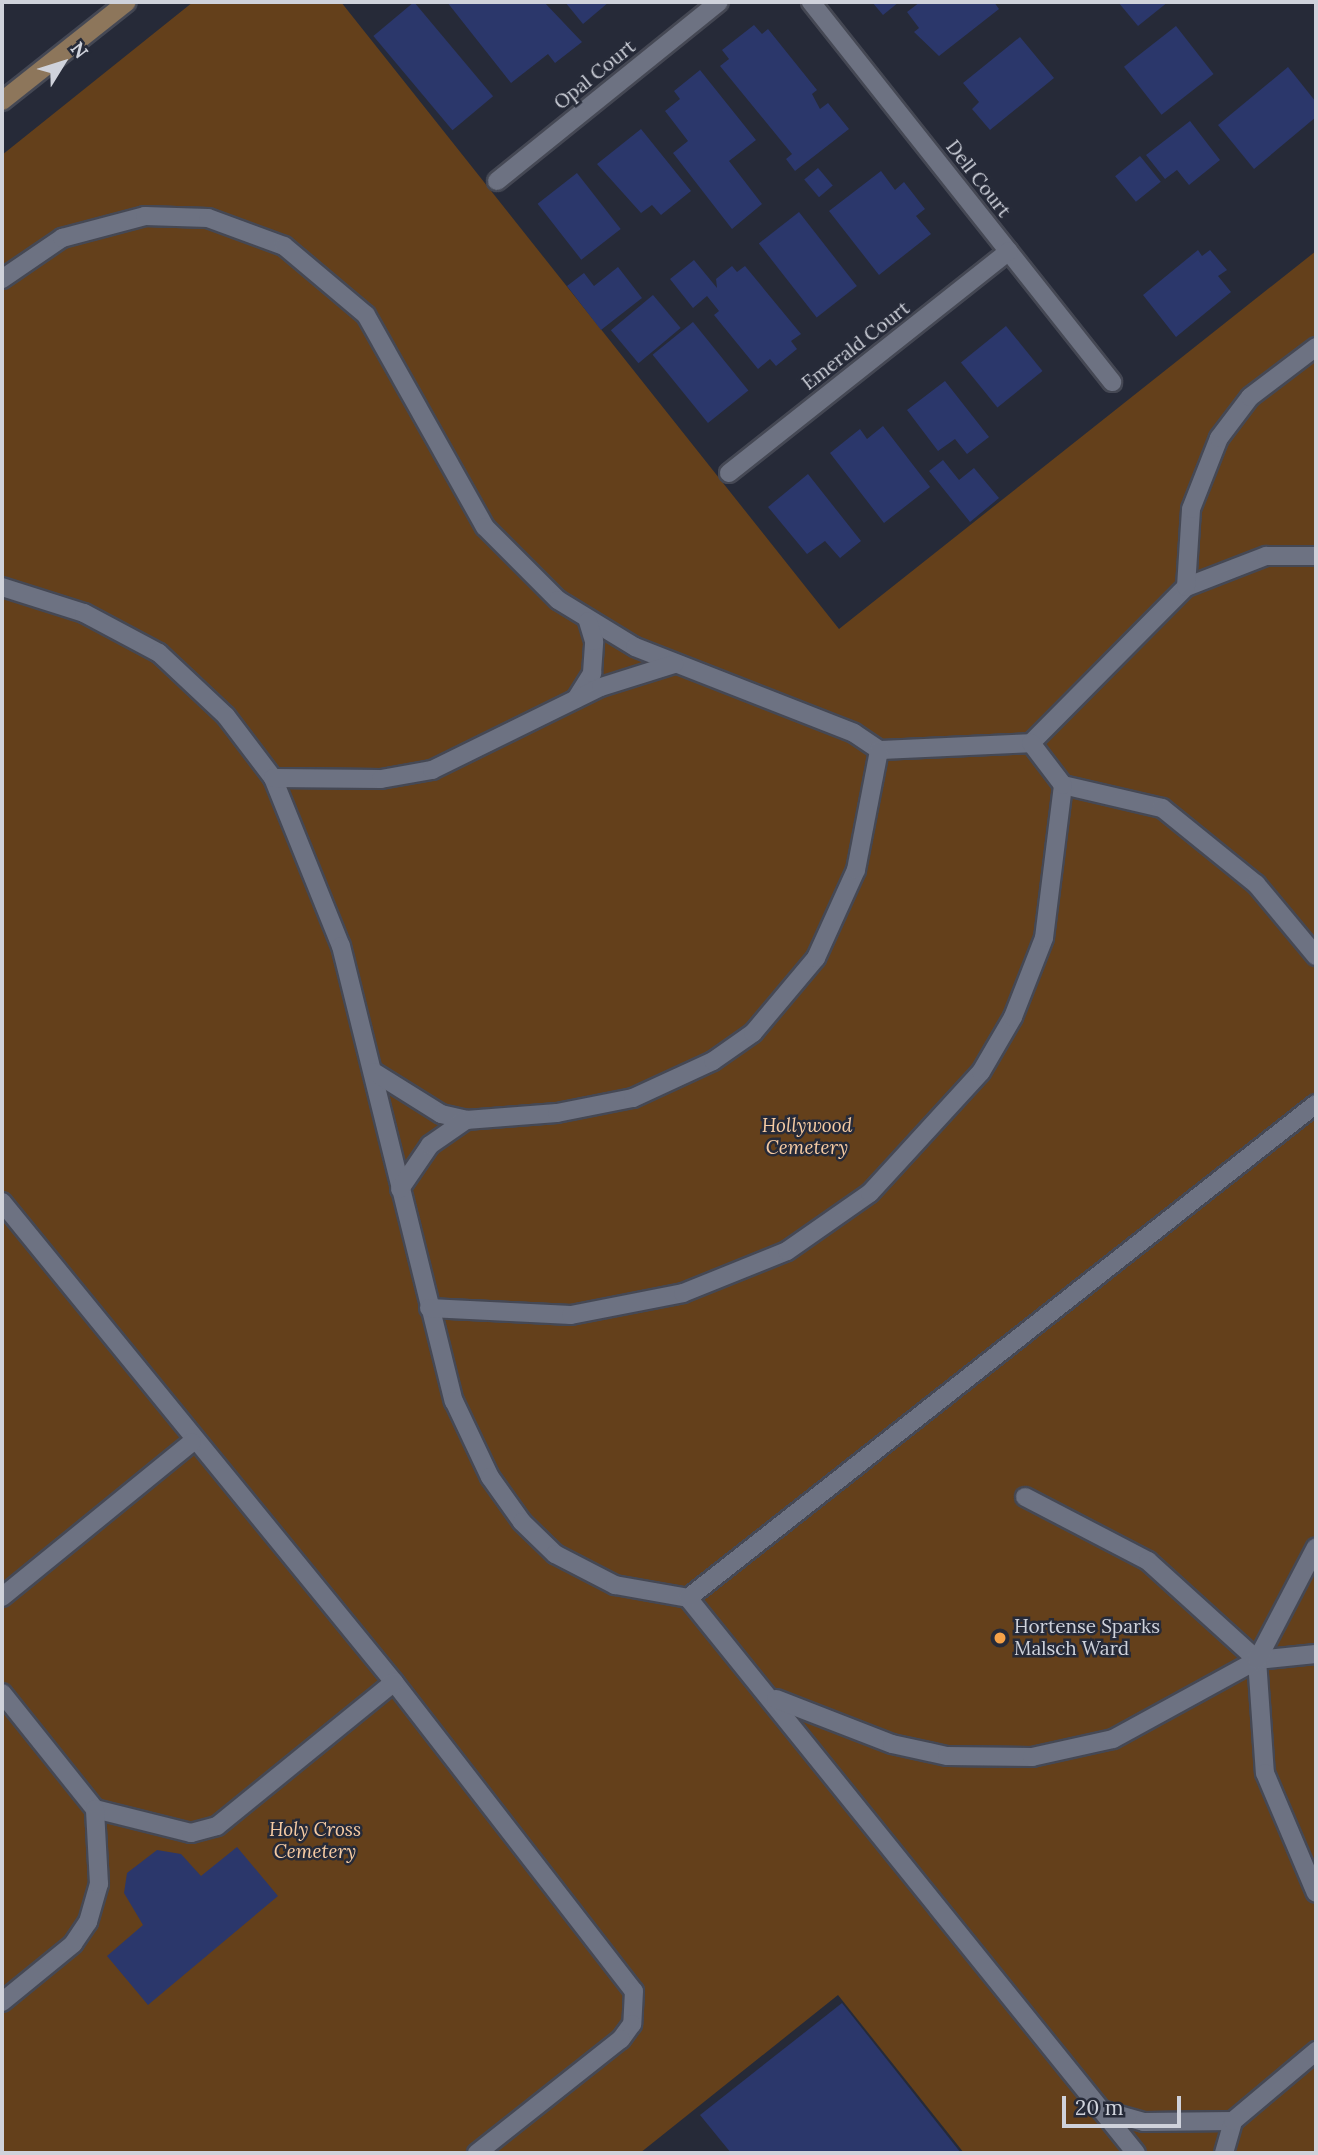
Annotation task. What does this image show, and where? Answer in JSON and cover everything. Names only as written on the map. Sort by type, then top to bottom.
[{"type":"main road","points":[[2,101],[127,2]]},
{"type":"street","name":"Opal Court","points":[[497,181],[719,2]]},
{"type":"street","name":"Dell Court","points":[[811,2],[1112,382]]},
{"type":"street","points":[[2,279],[62,238],[145,216],[208,218],[284,246],[366,315],[485,527],[588,621],[674,664],[854,733],[879,750],[1031,743],[1186,587],[1266,556],[1316,556]]},
{"type":"street","name":"Emerald Court","points":[[729,473],[1009,251]]},
{"type":"street","points":[[1186,587],[1191,509],[1219,438],[1250,397],[1316,347]]},
{"type":"street","points":[[2,587],[84,613],[159,653],[226,716],[273,778],[341,946],[374,1072],[429,1308],[464,1425],[522,1521],[555,1554],[615,1585],[688,1598],[773,1698],[1136,2153]]},
{"type":"street","points":[[576,699],[592,673],[588,621]]},
{"type":"street","points":[[273,778],[381,779],[432,770],[576,699],[674,664]]},
{"type":"street","points":[[1031,743],[1063,785],[1162,808],[1256,884],[1316,956]]},
{"type":"street","points":[[374,1072],[441,1114],[466,1120],[557,1113],[633,1098],[673,1084],[752,1033],[816,958],[840,911],[876,793],[879,750]]},
{"type":"street","points":[[429,1308],[571,1315],[682,1293],[787,1251],[870,1193],[946,1117],[1013,1017],[1044,938],[1063,785]]},
{"type":"street","points":[[688,1598],[1316,1104]]},
{"type":"street","points":[[400,1189],[430,1145],[466,1120]]},
{"type":"street","points":[[2,1202],[192,1442],[394,1682],[634,1991],[632,2024],[621,2039],[477,2153]]},
{"type":"street","points":[[2,1597],[192,1442]]},
{"type":"street","points":[[1025,1497],[1148,1561],[1257,1660]]},
{"type":"street","points":[[1316,1547],[1257,1660],[1265,1773],[1316,1893]]},
{"type":"street","points":[[773,1698],[892,1744],[947,1756],[1022,1758],[1113,1739],[1257,1660],[1316,1654]]},
{"type":"street","points":[[2,1693],[95,1809],[167,1831],[217,1826],[394,1682]]},
{"type":"street","points":[[2,2002],[73,1944],[88,1922],[99,1884],[95,1809]]},
{"type":"street","points":[[1224,2153],[1233,2121],[1316,2051]]},
{"type":"street","points":[[1101,2110],[1144,2122],[1233,2121]]},
{"type":"green space","name":"Hollywood Cemetery","points":[[193,2],[341,2],[839,629],[1316,251],[1316,2153],[964,2153],[838,1995],[640,2153],[2,2153],[2,155]]},
{"type":"building","points":[[414,2],[493,96],[452,130],[373,36]]},
{"type":"building","points":[[447,2],[544,2],[582,42],[555,63],[548,54],[511,83]]},
{"type":"building","points":[[565,2],[609,2],[583,24]]},
{"type":"building","points":[[872,2],[899,2],[883,15]]},
{"type":"building","points":[[920,2],[994,2],[999,9],[939,56],[914,32],[919,28],[907,12]]},
{"type":"building","points":[[1118,2],[1168,2],[1138,26]]},
{"type":"building","points":[[754,25],[762,34],[768,29],[817,90],[812,94],[820,109],[828,103],[849,129],[795,171],[786,159],[792,154],[720,66],[729,59],[722,50]]},
{"type":"building","points":[[1176,26],[1214,74],[1162,115],[1124,67]]},
{"type":"building","points":[[1020,37],[1054,78],[990,130],[972,109],[979,102],[963,83]]},
{"type":"building","points":[[1288,67],[1316,102],[1316,117],[1254,169],[1218,125]]},
{"type":"building","points":[[700,70],[756,140],[729,161],[762,204],[732,229],[673,153],[688,141],[665,111],[680,99],[674,91]]},
{"type":"building","points":[[1190,121],[1220,160],[1189,185],[1177,170],[1165,179],[1146,155]]},
{"type":"building","points":[[641,129],[691,191],[661,215],[652,205],[641,213],[597,164]]},
{"type":"building","points":[[1140,156],[1161,182],[1136,202],[1115,176]]},
{"type":"building","points":[[818,168],[833,186],[819,197],[804,180]]},
{"type":"building","points":[[881,171],[895,190],[904,182],[925,209],[916,216],[931,234],[879,275],[829,211]]},
{"type":"building","points":[[577,173],[621,229],[581,260],[538,204]]},
{"type":"building","points":[[799,212],[857,286],[817,317],[759,243]]},
{"type":"building","points":[[1198,250],[1202,256],[1210,250],[1227,270],[1218,276],[1231,292],[1176,337],[1143,295]]},
{"type":"building","points":[[694,260],[717,288],[716,279],[732,266],[737,272],[745,266],[801,334],[791,341],[797,349],[776,366],[770,359],[758,369],[714,315],[719,311],[707,296],[693,308],[670,279]]},
{"type":"building","points":[[618,267],[642,298],[601,330],[567,286],[584,273],[594,286]]},
{"type":"building","points":[[653,295],[681,328],[639,363],[611,330]]},
{"type":"building","points":[[693,322],[748,390],[708,423],[653,355]]},
{"type":"building","points":[[1006,326],[1043,371],[997,408],[961,363]]},
{"type":"building","points":[[945,381],[989,437],[967,454],[955,439],[938,451],[907,410]]},
{"type":"building","points":[[883,426],[930,487],[884,523],[830,453],[860,429],[867,439]]},
{"type":"building","points":[[943,460],[959,480],[974,468],[999,498],[970,522],[929,471]]},
{"type":"building","points":[[808,474],[861,541],[840,558],[825,541],[807,554],[768,507]]},
{"type":"building","points":[[237,1847],[278,1896],[148,2005],[107,1956],[143,1925],[124,1893],[127,1873],[157,1850],[181,1854],[201,1876]]},
{"type":"building","points":[[842,2003],[961,2153],[731,2153],[700,2115]]},
{"type":"place","name":"Hortense Sparks Malsch Ward","points":[[1000,1638]]},
{"type":"park label","name":"Holy Cross Cemetery","points":[[315,1841]]}]
